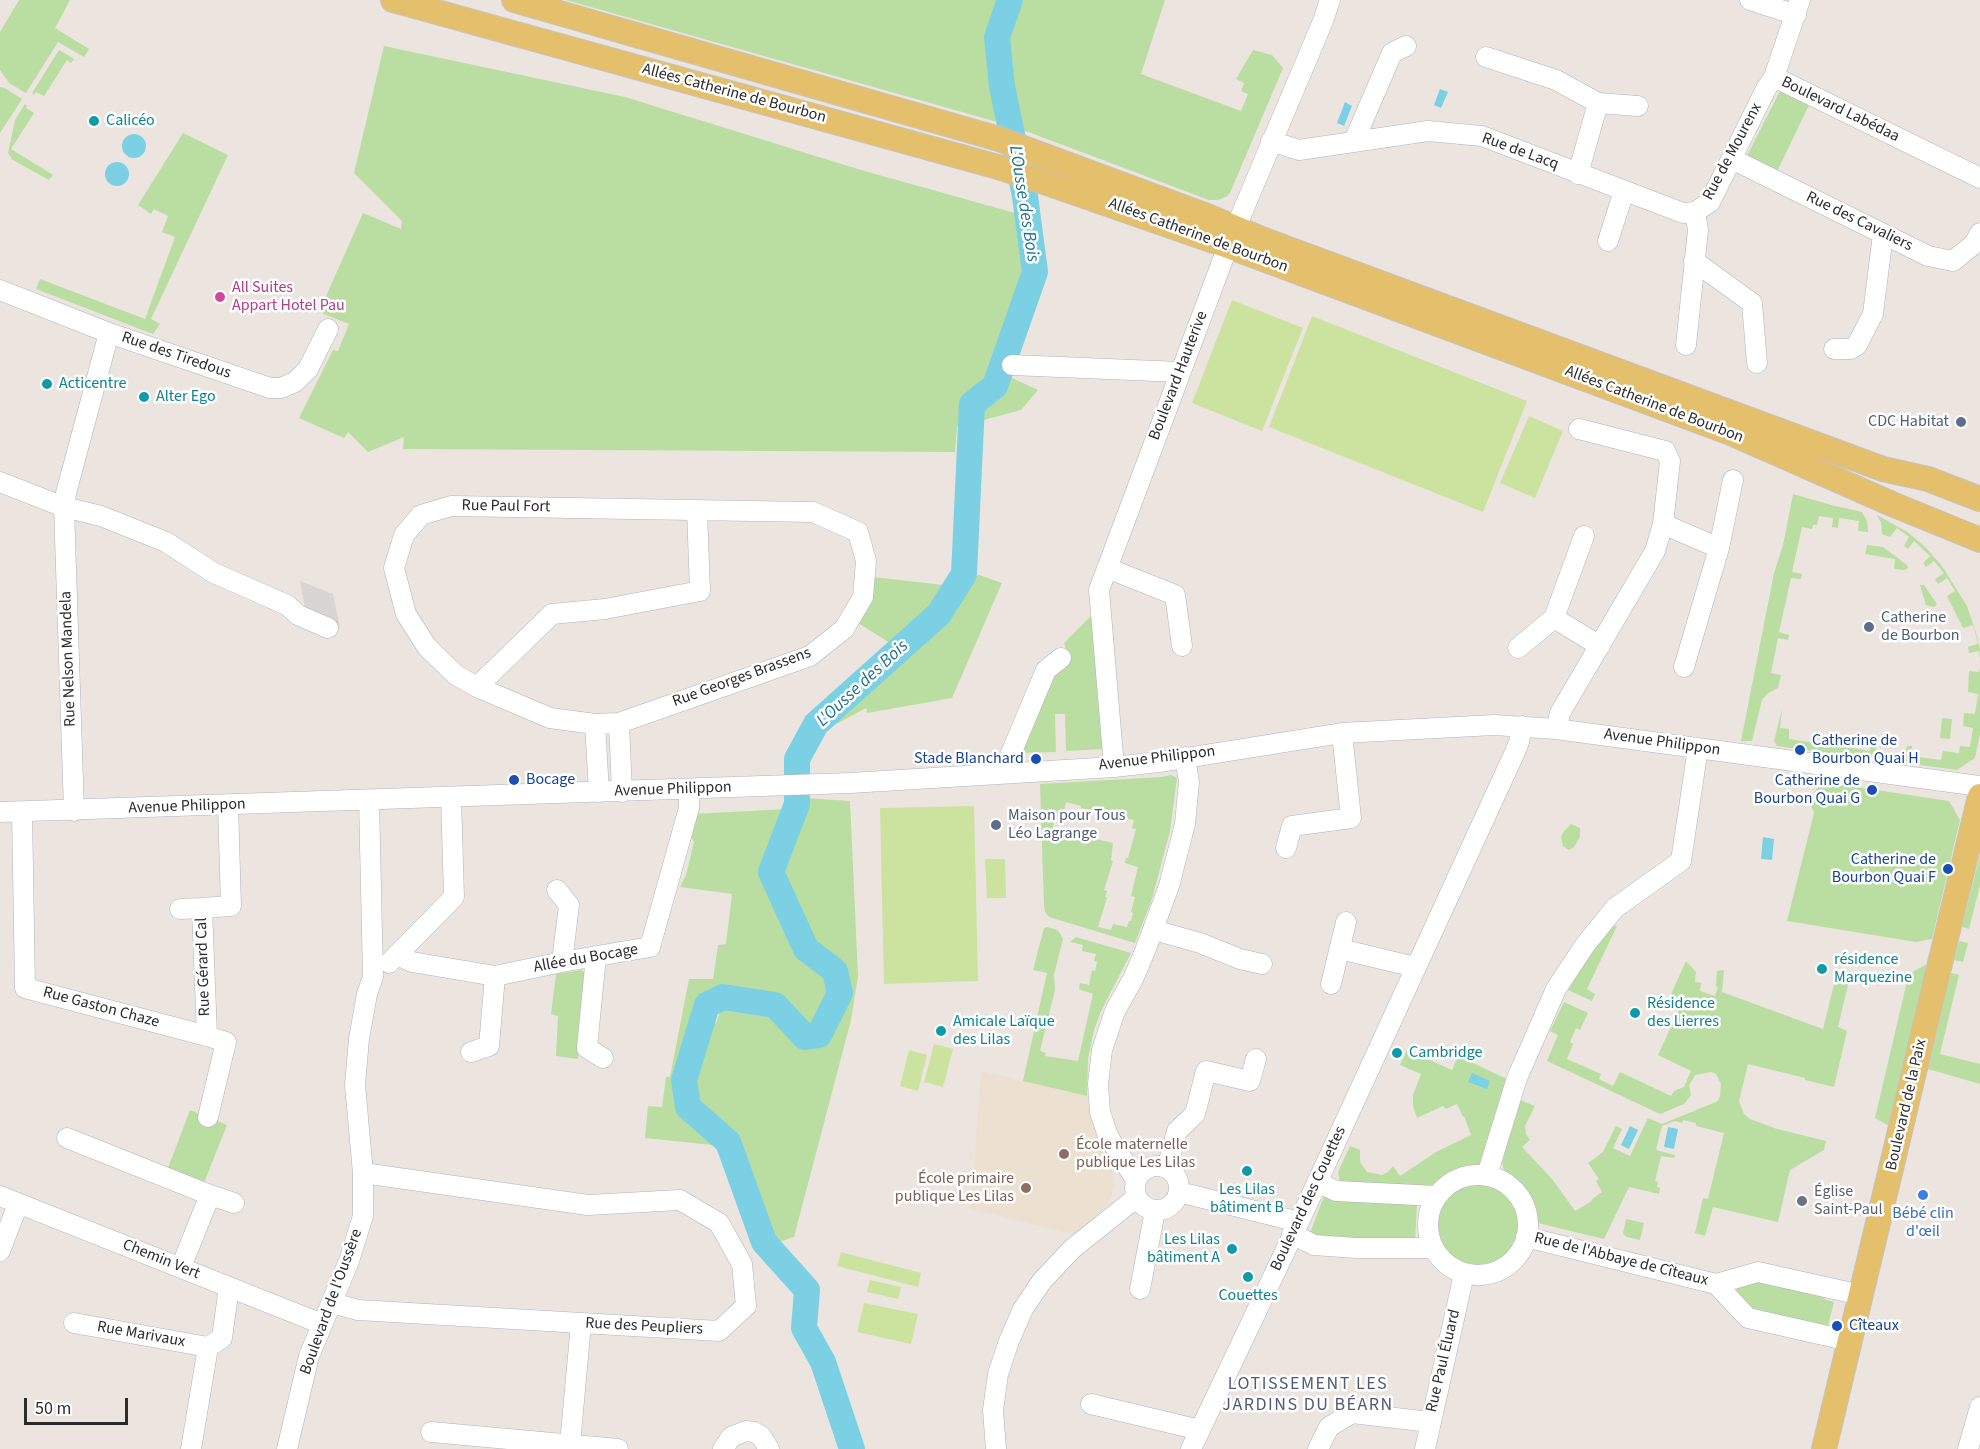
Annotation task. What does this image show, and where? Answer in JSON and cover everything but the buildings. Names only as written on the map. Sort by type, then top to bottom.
[{"type":"main road","name":"Allées Catherine de Bourbon","points":[[393,0],[998,167],[1232,237],[1883,469],[1928,479],[1980,499]]},
{"type":"main road","name":"Allées Catherine de Bourbon","points":[[514,0],[999,139],[1047,156],[1207,216],[1232,237],[1731,433],[1980,540]]},
{"type":"main road","name":"Boulevard de la Paix","points":[[1824,1449],[1980,796]]},
{"type":"street","name":"Boulevard Hauterive","points":[[1114,766],[1099,590],[1232,237],[1330,0]]},
{"type":"street","points":[[1750,0],[1798,7]]},
{"type":"street","name":"Boulevard Labédaa","points":[[1798,7],[1774,77],[1980,178]]},
{"type":"street","points":[[1354,141],[1392,53],[1406,46]]},
{"type":"street","points":[[1486,57],[1557,80],[1598,103],[1638,106]]},
{"type":"street","name":"Rue de Mourenx","points":[[1686,345],[1698,230],[1695,212],[1710,202],[1774,77]]},
{"type":"street","name":"Rue de Lacq","points":[[1578,174],[1598,103]]},
{"type":"street","name":"Rue de Lacq","points":[[1272,141],[1299,150],[1428,131],[1482,136],[1683,213],[1695,212]]},
{"type":"street","name":"Rue des Cavaliers","points":[[1732,159],[1928,256],[1953,261],[1974,243],[1980,233]]},
{"type":"street","points":[[1608,241],[1624,191]]},
{"type":"street","points":[[1834,349],[1851,349],[1857,345],[1873,314],[1883,234]]},
{"type":"street","points":[[1694,261],[1752,303],[1757,363]]},
{"type":"street","name":"Rue des Tiredous","points":[[0,290],[110,333],[270,388],[281,388],[295,382],[308,369],[328,329]]},
{"type":"street","name":"Rue Nelson Mandela","points":[[74,811],[64,507],[110,333]]},
{"type":"street","points":[[1012,365],[1180,372]]},
{"type":"street","points":[[1556,729],[1560,713],[1656,551],[1663,524],[1670,461],[1665,451],[1579,429]]},
{"type":"street","points":[[1684,666],[1719,548],[1733,480]]},
{"type":"street","points":[[0,482],[64,507],[101,516],[166,542],[214,573],[287,605],[298,615],[328,627]]},
{"type":"street","name":"Rue Paul Fort","points":[[477,687],[456,675],[427,647],[406,614],[394,568],[404,535],[421,515],[451,506],[697,510]]},
{"type":"street","points":[[477,687],[552,614],[605,609],[700,591],[697,510]]},
{"type":"street","name":"Rue Georges Brassens","points":[[477,687],[550,718],[595,724],[620,723],[810,656],[844,629],[863,597],[866,561],[858,532],[813,513],[697,510]]},
{"type":"street","points":[[1663,524],[1719,548]]},
{"type":"street","points":[[1518,648],[1554,618],[1584,536]]},
{"type":"street","points":[[1107,568],[1175,595],[1182,646]]},
{"type":"street","points":[[1554,618],[1600,646]]},
{"type":"street","points":[[1008,772],[1009,758],[1046,670],[1062,658]]},
{"type":"street","points":[[620,723],[622,792]]},
{"type":"street","points":[[595,724],[599,792]]},
{"type":"street","name":"Avenue Philippon","points":[[0,812],[815,785],[1114,766],[1342,733],[1494,725],[1556,729],[1980,786]]},
{"type":"street","name":"Boulevard des Couettes","points":[[1191,1449],[1296,1228],[1515,752],[1522,726]]},
{"type":"street","points":[[1286,848],[1293,826],[1351,818],[1342,733]]},
{"type":"street","points":[[1487,1175],[1517,1078],[1556,989],[1585,945],[1615,908],[1682,861],[1698,748]]},
{"type":"street","points":[[996,1449],[993,1410],[998,1374],[1023,1309],[1042,1281],[1072,1249],[1136,1189],[1146,1169],[1160,1166],[1167,1168],[1177,1178],[1179,1192],[1174,1202],[1163,1210],[1155,1211],[1144,1207],[1136,1189],[1108,1136],[1100,1112],[1098,1084],[1102,1050],[1115,1011],[1133,978],[1154,930],[1169,886],[1185,824],[1189,782],[1185,757]]},
{"type":"street","name":"Allée du Bocage","points":[[398,955],[412,962],[495,976],[650,947],[689,808],[689,789]]},
{"type":"street","points":[[373,977],[398,955],[454,897],[451,797]]},
{"type":"street","name":"Boulevard de l'Oussère","points":[[287,1449],[309,1356],[349,1261],[363,1216],[363,1173],[355,1085],[358,1039],[367,994],[373,977],[369,800]]},
{"type":"street","name":"Rue Gérard Cal","points":[[180,909],[231,906],[228,805]]},
{"type":"street","name":"Rue Gaston Chaze","points":[[22,812],[25,988],[207,1036]]},
{"type":"street","points":[[557,890],[569,905],[562,962]]},
{"type":"street","name":"Rue Gérard Cal","points":[[202,908],[207,1036],[226,1042],[208,1117]]},
{"type":"street","points":[[1331,984],[1346,922]]},
{"type":"street","points":[[1154,930],[1200,943],[1240,959],[1262,964]]},
{"type":"street","points":[[1340,949],[1415,968]]},
{"type":"street","points":[[596,956],[587,1048],[603,1058]]},
{"type":"street","points":[[471,1052],[489,1046],[495,976]]},
{"type":"street","points":[[1167,1168],[1177,1131],[1195,1114],[1206,1071],[1250,1081],[1256,1059]]},
{"type":"street","points":[[67,1138],[234,1203]]},
{"type":"street","name":"Rue des Peupliers","points":[[332,1303],[358,1310],[719,1331],[746,1306],[742,1264],[719,1223],[680,1200],[588,1205],[363,1173]]},
{"type":"street","points":[[1487,1175],[1503,1181],[1516,1192],[1525,1207],[1528,1224],[1526,1237],[1521,1251],[1510,1263],[1496,1272],[1480,1275],[1464,1274],[1441,1259],[1433,1248],[1428,1235],[1427,1221],[1430,1208],[1446,1185],[1459,1178],[1487,1175]]},
{"type":"street","points":[[1317,1182],[1336,1191],[1437,1196]]},
{"type":"street","points":[[1179,1192],[1296,1228],[1314,1245],[1356,1248],[1433,1248]]},
{"type":"street","points":[[180,1267],[210,1195]]},
{"type":"street","name":"Chemin Vert","points":[[0,1196],[322,1324]]},
{"type":"street","points":[[0,1251],[18,1203]]},
{"type":"street","points":[[1140,1289],[1155,1211]]},
{"type":"street","name":"Rue de l'Abbaye de Cîteaux","points":[[1526,1237],[1716,1284],[1758,1272],[1861,1295]]},
{"type":"street","name":"Rue Paul Éluard","points":[[1425,1449],[1464,1274]]},
{"type":"street","name":"Rue de l'Abbaye de Cîteaux","points":[[1716,1284],[1748,1318],[1850,1341]]},
{"type":"street","name":"Rue Marivaux","points":[[74,1323],[208,1347],[222,1338],[229,1287]]},
{"type":"street","points":[[570,1444],[581,1324]]},
{"type":"street","name":"Rue Marivaux","points":[[191,1449],[208,1347]]},
{"type":"street","points":[[1091,1404],[1200,1430]]},
{"type":"street","points":[[1968,1449],[1980,1407]]},
{"type":"street","points":[[1318,1449],[1329,1427],[1352,1413],[1430,1422]]},
{"type":"street","points":[[723,1449],[731,1437],[746,1431],[761,1436],[769,1449]]},
{"type":"street","points":[[431,1432],[618,1449]]},
{"type":"shaded area","points":[[300,581],[333,594],[340,627],[306,614]]},
{"type":"shaded area","points":[[981,1071],[1087,1096],[1094,1125],[1111,1163],[1115,1184],[1110,1200],[1095,1220],[1076,1235],[969,1208],[972,1196]]},
{"type":"green space","points":[[19,0],[70,0],[55,28],[89,49],[84,57],[58,42],[26,93],[9,83],[0,70],[0,32]]},
{"type":"green space","points":[[566,0],[1165,0],[1141,74],[1241,111],[1248,94],[1241,91],[1244,83],[1236,79],[1253,50],[1272,55],[1283,68],[1230,193],[1218,200],[1209,200],[1015,127]]},
{"type":"green space","points":[[384,46],[625,97],[861,170],[1040,220],[1003,345],[1012,378],[1038,390],[1021,410],[957,427],[955,452],[403,449],[404,437],[368,452],[348,432],[344,438],[299,418],[333,350],[338,351],[349,324],[319,312],[363,213],[401,229],[402,221],[354,173]]},
{"type":"green space","points":[[59,50],[74,59],[71,63],[67,60],[44,96],[36,92],[34,95],[32,93]]},
{"type":"green space","points":[[0,87],[22,99],[0,133]]},
{"type":"green space","points":[[1780,91],[1809,105],[1774,178],[1744,162]]},
{"type":"green space","points":[[25,104],[26,108],[34,113],[11,149],[53,175],[49,180],[11,159],[8,153],[15,120]]},
{"type":"green space","points":[[183,133],[228,155],[151,319],[160,324],[153,334],[36,289],[40,279],[145,319],[175,237],[162,232],[168,216],[154,209],[151,214],[138,205]]},
{"type":"green space","points":[[1232,300],[1303,328],[1262,431],[1192,403]]},
{"type":"green space","points":[[1312,316],[1527,401],[1483,512],[1269,427]]},
{"type":"green space","points":[[1529,416],[1563,431],[1535,498],[1500,483]]},
{"type":"green space","points":[[1793,494],[1862,512],[1867,521],[1868,532],[1858,531],[1859,521],[1839,518],[1838,528],[1832,527],[1833,518],[1819,516],[1817,525],[1813,525],[1812,529],[1802,527],[1792,572],[1802,574],[1801,579],[1791,578],[1779,632],[1789,635],[1788,640],[1778,638],[1771,673],[1781,675],[1778,688],[1768,693],[1762,700],[1752,741],[1741,741],[1774,573],[1783,545]]},
{"type":"green space","points":[[1877,515],[1909,533],[1942,566],[1967,606],[1976,633],[1980,649],[1980,659],[1979,651],[1969,653],[1968,647],[1978,644],[1973,625],[1963,628],[1947,596],[1955,591],[1947,578],[1938,584],[1935,579],[1944,573],[1934,561],[1926,567],[1923,563],[1930,556],[1914,541],[1908,549],[1904,546],[1909,537],[1897,528],[1890,537],[1882,534],[1881,522]]},
{"type":"green space","points":[[1867,545],[1883,547],[1908,568],[1894,569],[1895,559],[1865,554]]},
{"type":"green space","points":[[979,575],[1002,583],[952,698],[867,713],[866,708],[829,728],[924,636],[951,614],[969,578]]},
{"type":"green space","points":[[873,577],[943,585],[950,581],[938,604],[893,645],[855,621]]},
{"type":"green space","points":[[1920,585],[1924,585],[1937,604],[1934,607],[1926,605]]},
{"type":"green space","points":[[1093,614],[1105,749],[1066,751],[1065,714],[1055,714],[1056,752],[1015,753],[1046,682],[1070,662],[1064,643]]},
{"type":"green space","points":[[1980,668],[1980,734],[1975,758],[1957,770],[1777,746],[1774,741],[1782,709],[1780,728],[1789,729],[1789,739],[1834,746],[1836,736],[1846,737],[1845,747],[1870,751],[1871,741],[1877,741],[1876,751],[1905,755],[1907,746],[1912,746],[1911,756],[1941,760],[1943,751],[1959,753],[1960,746],[1970,747],[1973,728],[1963,726],[1964,713],[1975,714],[1978,694],[1968,692],[1969,671],[1979,672]]},
{"type":"green space","points":[[1942,718],[1952,719],[1950,739],[1940,738]]},
{"type":"green space","points":[[1171,775],[1177,778],[1170,831],[1152,899],[1135,943],[1049,917],[1044,906],[1040,784]],"holes":[[[1066,802],[1081,806],[1081,808],[1134,820],[1132,828],[1136,829],[1125,863],[1138,867],[1131,896],[1135,897],[1131,912],[1133,913],[1127,927],[1113,924],[1111,930],[1098,927],[1107,898],[1105,897],[1107,891],[1104,890],[1113,861],[1111,860],[1113,843],[1052,831],[1055,818],[1062,819]]]},
{"type":"green space","points":[[1823,782],[1949,801],[1960,820],[1932,939],[1916,942],[1787,921],[1814,813],[1811,805],[1815,791]]},
{"type":"green space","points":[[805,798],[850,801],[858,976],[851,1020],[794,1237],[773,1244],[735,1142],[725,1127],[700,1112],[692,1092],[693,1078],[706,1024],[716,1023],[722,1006],[763,1011],[801,1042],[822,1044],[835,1032],[847,1003],[845,975],[819,947],[798,915],[784,890],[779,872],[784,851],[805,809]]},
{"type":"green space","points":[[974,806],[978,981],[884,984],[880,808]]},
{"type":"green space","points":[[788,809],[767,857],[765,878],[775,905],[797,949],[832,987],[829,1002],[815,1028],[809,1028],[779,1000],[726,988],[710,990],[701,997],[677,1083],[683,1115],[695,1125],[706,1129],[722,1146],[645,1138],[648,1106],[662,1107],[666,1077],[670,1077],[689,979],[713,979],[718,945],[726,944],[732,894],[680,887],[686,875],[694,842],[688,832],[692,814]]},
{"type":"green space","points":[[1571,824],[1580,828],[1580,837],[1574,847],[1569,850],[1563,846],[1561,837]]},
{"type":"green space","points":[[1980,855],[1980,885],[1969,929],[1962,927]]},
{"type":"green space","points":[[985,859],[1005,859],[1006,898],[987,898]]},
{"type":"green space","points":[[1612,926],[1617,926],[1587,989],[1595,994],[1592,1001],[1568,990],[1581,967]]},
{"type":"green space","points":[[1044,928],[1058,930],[1063,939],[1054,975],[1055,990],[1040,1051],[1046,1053],[1045,1056],[1078,1061],[1093,994],[1079,989],[1080,983],[1089,985],[1092,970],[1095,971],[1096,954],[1082,951],[1083,945],[1070,942],[1076,937],[1131,953],[1101,1011],[1094,1030],[1088,1059],[1087,1096],[1023,1081],[1047,973],[1033,970]]},
{"type":"green space","points":[[1959,941],[1968,943],[1963,962],[1954,960]]},
{"type":"green space","points":[[1686,961],[1696,972],[1695,982],[1701,983],[1700,991],[1715,996],[1718,987],[1716,986],[1717,971],[1724,970],[1722,992],[1823,1029],[1836,976],[1849,980],[1838,1027],[1847,1031],[1834,1087],[1748,1064],[1739,1101],[1744,1114],[1750,1119],[1777,1129],[1826,1141],[1824,1150],[1790,1170],[1778,1222],[1713,1207],[1705,1236],[1695,1233],[1703,1198],[1708,1199],[1724,1133],[1696,1126],[1696,1123],[1675,1121],[1662,1126],[1656,1150],[1675,1155],[1674,1158],[1661,1156],[1655,1181],[1658,1182],[1657,1187],[1660,1188],[1659,1194],[1629,1187],[1604,1239],[1538,1223],[1529,1194],[1504,1170],[1502,1162],[1520,1100],[1535,1106],[1525,1126],[1530,1140],[1522,1147],[1552,1179],[1575,1211],[1602,1192],[1596,1181],[1599,1179],[1588,1163],[1603,1152],[1616,1126],[1622,1129],[1613,1148],[1630,1156],[1648,1118],[1662,1124],[1718,1101],[1721,1084],[1716,1074],[1711,1072],[1695,1075],[1689,1086],[1691,1095],[1684,1104],[1660,1114],[1547,1061],[1558,1035],[1550,1031],[1564,1002],[1588,1013],[1580,1030],[1576,1028],[1570,1042],[1573,1044],[1567,1059],[1601,1074],[1599,1079],[1613,1086],[1620,1072],[1671,1096],[1674,1091],[1684,1087],[1691,1071],[1658,1055],[1681,1005],[1681,999],[1671,994]]},
{"type":"green space","points":[[1925,965],[1928,967],[1891,1127],[1875,1118],[1908,977]]},
{"type":"green space","points":[[582,970],[587,976],[578,1059],[556,1056],[558,1016],[551,1014],[556,974]]},
{"type":"green space","points":[[1951,973],[1959,975],[1940,1054],[1980,1064],[1980,1084],[1928,1069]]},
{"type":"green space","points":[[934,1044],[953,1049],[943,1087],[924,1082]]},
{"type":"green space","points":[[909,1050],[927,1055],[918,1091],[900,1086]]},
{"type":"green space","points":[[1407,1050],[1452,1070],[1458,1056],[1507,1079],[1480,1165],[1453,1172],[1434,1188],[1341,1186],[1338,1172],[1350,1146],[1360,1150],[1360,1162],[1367,1172],[1382,1175],[1393,1166],[1400,1176],[1436,1152],[1471,1135],[1457,1104],[1446,1109],[1443,1106],[1417,1118],[1413,1106],[1413,1095],[1421,1074],[1400,1065]]},
{"type":"green space","points":[[190,1110],[227,1125],[204,1183],[168,1168]]},
{"type":"green space","points":[[1478,1184],[1494,1188],[1507,1196],[1515,1209],[1519,1225],[1515,1241],[1507,1254],[1494,1262],[1478,1266],[1462,1262],[1449,1254],[1441,1241],[1437,1225],[1441,1209],[1449,1196],[1462,1188]]},
{"type":"green space","points":[[1324,1196],[1411,1199],[1417,1205],[1415,1240],[1317,1240],[1310,1233]]},
{"type":"green space","points":[[1626,1219],[1644,1223],[1640,1240],[1623,1234]]},
{"type":"green space","points":[[841,1252],[921,1273],[918,1287],[837,1266]]},
{"type":"green space","points":[[1747,1277],[1826,1291],[1824,1299],[1834,1302],[1827,1330],[1752,1312],[1736,1292],[1738,1285]]},
{"type":"green space","points":[[870,1280],[901,1287],[898,1299],[867,1292]]},
{"type":"green space","points":[[864,1303],[918,1314],[911,1344],[857,1332]]},
{"type":"water","points":[[1440,89],[1448,92],[1441,108],[1434,105]]},
{"type":"water","points":[[1345,102],[1352,106],[1344,126],[1337,123]]},
{"type":"water","points":[[134,134],[139,135],[145,141],[145,151],[139,157],[134,158],[129,157],[123,151],[122,146],[123,141],[129,135]]},
{"type":"water","points":[[117,162],[122,163],[128,169],[128,179],[122,185],[117,186],[112,185],[106,179],[105,174],[106,169],[112,163]]},
{"type":"water","points":[[1763,837],[1774,839],[1772,860],[1761,859]]},
{"type":"water","points":[[1472,1073],[1490,1081],[1487,1089],[1468,1082]]},
{"type":"water","points":[[1630,1126],[1638,1130],[1629,1149],[1621,1145]]},
{"type":"water","points":[[1668,1127],[1678,1129],[1674,1149],[1664,1147]]},
{"type":"waterway","name":"L'Ousse des Bois","points":[[852,1449],[823,1362],[804,1328],[807,1290],[764,1242],[728,1142],[688,1107],[684,1080],[707,1005],[723,997],[775,1005],[805,1037],[819,1035],[840,993],[835,971],[806,949],[771,872],[797,804],[797,759],[816,724],[939,614],[964,574],[972,404],[995,386],[1035,272],[1025,196],[1002,87],[997,37],[1010,0]]},
{"type":"place","name":"Calicéo","points":[[94,121]]},
{"type":"place","name":"All Suites Appart Hotel Pau","points":[[220,297]]},
{"type":"place","name":"Acticentre","points":[[47,384]]},
{"type":"place","name":"Alter Ego","points":[[144,397]]},
{"type":"place","name":"CDC Habitat","points":[[1961,422]]},
{"type":"place","name":"Catherine de Bourbon","points":[[1869,627]]},
{"type":"place","name":"Catherine de Bourbon Quai H","points":[[1800,750]]},
{"type":"place","name":"Stade Blanchard","points":[[1036,759]]},
{"type":"place","name":"Bocage","points":[[514,780]]},
{"type":"place","name":"Catherine de Bourbon Quai G","points":[[1872,790]]},
{"type":"place","name":"Maison pour Tous Léo Lagrange","points":[[996,825]]},
{"type":"place","name":"Catherine de Bourbon Quai F","points":[[1948,869]]},
{"type":"place","name":"résidence Marquezine","points":[[1822,969]]},
{"type":"place","name":"Résidence des Lierres","points":[[1635,1013]]},
{"type":"place","name":"Amicale Laïque des Lilas","points":[[941,1031]]},
{"type":"place","name":"Cambridge","points":[[1397,1053]]},
{"type":"place","name":"École maternelle publique Les Lilas","points":[[1064,1154]]},
{"type":"place","name":"Les Lilas bâtiment B","points":[[1247,1171]]},
{"type":"place","name":"École primaire publique Les Lilas","points":[[1026,1188]]},
{"type":"place","name":"Bébé clin d'œil","points":[[1923,1195]]},
{"type":"place","name":"Église Saint-Paul","points":[[1802,1201]]},
{"type":"place","name":"Les Lilas bâtiment A","points":[[1232,1249]]},
{"type":"place","name":"Couettes","points":[[1248,1277]]},
{"type":"place","name":"Cîteaux","points":[[1837,1326]]},
{"type":"district","name":"LOTISSEMENT LES JARDINS DU BÉARN","points":[[1308,1395]]}]
